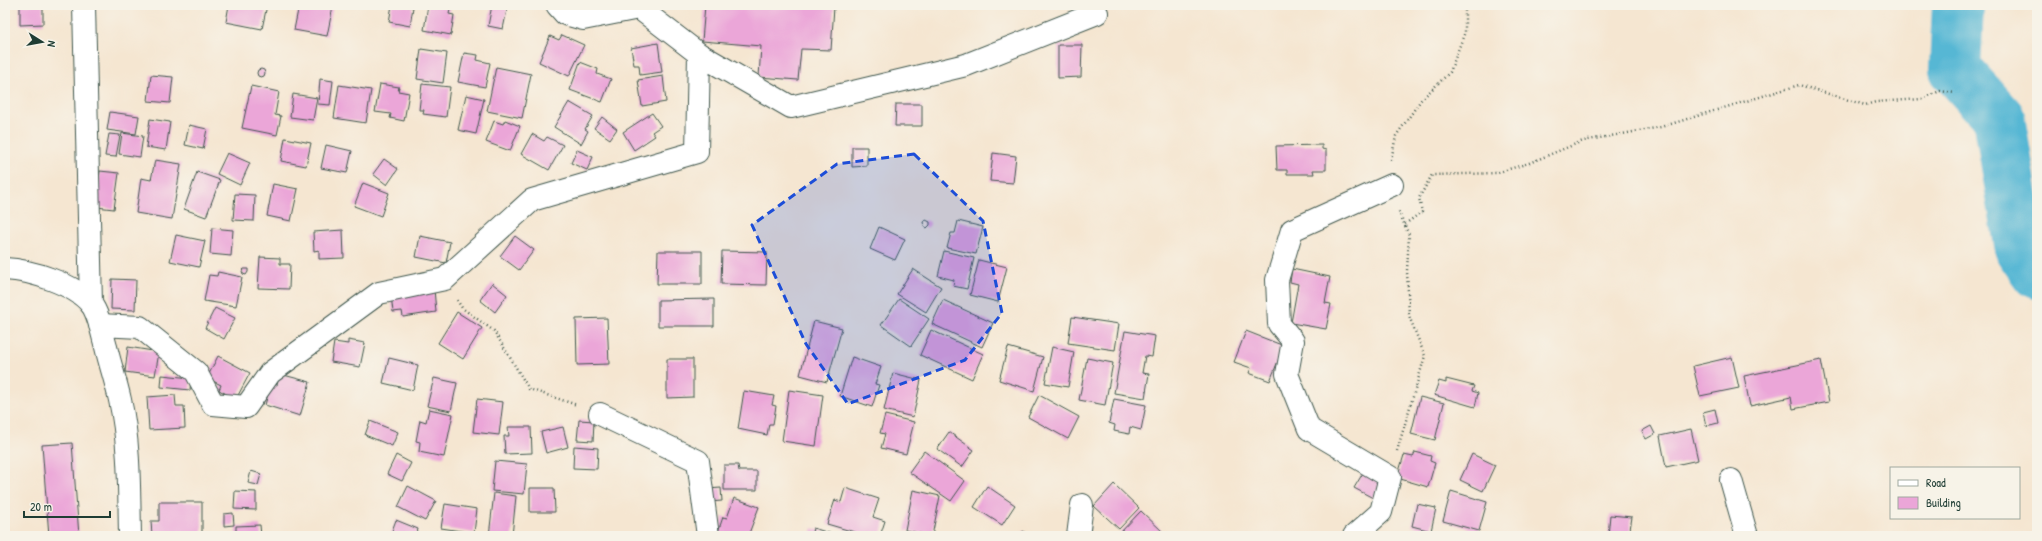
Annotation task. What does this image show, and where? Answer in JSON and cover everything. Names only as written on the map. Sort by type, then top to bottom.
[{"type":"street","points":[[84,5],[91,304],[100,325],[120,400],[128,459],[130,536]]},
{"type":"street","points":[[557,5],[565,14],[583,19],[639,7],[699,54],[791,107],[966,65],[1097,13]]},
{"type":"street","points":[[100,325],[140,327],[196,372],[213,404],[246,407],[270,374],[379,293],[445,279],[532,200],[697,152],[699,54]]},
{"type":"street","points":[[1354,536],[1381,512],[1390,477],[1309,429],[1287,374],[1293,341],[1279,324],[1277,280],[1292,230],[1392,185]]},
{"type":"street","points":[[5,269],[13,269],[54,280],[75,291],[91,304]]},
{"type":"street","points":[[600,414],[698,460],[708,536]]},
{"type":"street","points":[[1731,480],[1746,536]]},
{"type":"street","points":[[1078,536],[1082,505]]},
{"type":"path","points":[[1390,477],[1425,356],[1409,316],[1406,272],[1409,235],[1392,198],[1391,162],[1396,136],[1421,100],[1450,72],[1465,32],[1465,5]]},
{"type":"path","points":[[1404,224],[1422,212],[1419,198],[1432,175],[1496,173],[1583,141],[1661,126],[1799,85],[1865,105],[1876,102],[1922,99],[1940,91],[1955,93]]},
{"type":"path","points":[[445,279],[462,308],[494,331],[529,389],[600,414]]},
{"type":"highlighted area","points":[[914,154],[983,221],[1002,313],[965,360],[848,404],[806,344],[752,225],[837,164]]},
{"type":"building","points":[[20,5],[43,5],[43,24],[20,25]]},
{"type":"building","points":[[229,5],[267,5],[262,29],[226,22]]},
{"type":"building","points":[[299,5],[333,6],[327,36],[294,30]]},
{"type":"building","points":[[392,5],[413,7],[410,26],[389,22]]},
{"type":"building","points":[[428,5],[451,5],[449,14],[454,15],[451,35],[424,30]]},
{"type":"building","points":[[492,5],[508,5],[503,29],[488,26]]},
{"type":"building","points":[[705,5],[804,5],[834,7],[831,50],[801,49],[798,80],[759,77],[761,46],[702,41]]},
{"type":"building","points":[[562,35],[584,45],[569,76],[539,62],[550,36],[559,40]]},
{"type":"building","points":[[658,43],[662,72],[640,75],[639,65],[634,65],[631,48]]},
{"type":"building","points":[[1058,45],[1082,45],[1081,77],[1058,78]]},
{"type":"building","points":[[421,49],[447,53],[443,83],[417,79]]},
{"type":"building","points":[[464,53],[478,55],[477,60],[490,63],[485,87],[458,82]]},
{"type":"building","points":[[580,62],[598,69],[597,74],[611,79],[602,102],[570,90]]},
{"type":"building","points":[[496,67],[531,74],[522,118],[487,111]]},
{"type":"building","points":[[259,69],[263,69],[265,73],[263,77],[259,77],[257,75],[257,71]]},
{"type":"building","points":[[151,75],[173,77],[170,103],[148,101]]},
{"type":"building","points":[[663,76],[666,102],[642,106],[638,80]]},
{"type":"building","points":[[320,79],[333,81],[330,105],[318,104]]},
{"type":"building","points":[[380,84],[399,87],[398,91],[409,93],[404,121],[390,118],[391,114],[375,112]]},
{"type":"building","points":[[422,84],[450,87],[446,117],[423,114],[424,110],[419,110]]},
{"type":"building","points":[[339,85],[371,90],[366,123],[334,118]]},
{"type":"building","points":[[251,86],[279,92],[275,115],[281,116],[277,135],[242,128]]},
{"type":"building","points":[[293,94],[317,98],[313,120],[290,117]]},
{"type":"building","points":[[466,95],[484,99],[476,134],[458,130]]},
{"type":"building","points":[[569,102],[593,116],[585,129],[588,131],[581,144],[554,127]]},
{"type":"building","points":[[896,104],[922,104],[922,126],[895,126]]},
{"type":"building","points":[[110,112],[139,116],[136,134],[107,130]]},
{"type":"building","points":[[652,113],[661,126],[652,132],[655,136],[634,150],[623,132]]},
{"type":"building","points":[[602,117],[617,129],[610,139],[594,128]]},
{"type":"building","points":[[150,119],[170,122],[166,150],[146,147]]},
{"type":"building","points":[[505,120],[520,126],[510,151],[486,142],[494,121],[503,124]]},
{"type":"building","points":[[189,125],[207,129],[203,149],[185,145]]},
{"type":"building","points":[[122,133],[143,136],[140,157],[119,154]]},
{"type":"building","points":[[109,134],[120,135],[116,157],[105,156]]},
{"type":"building","points":[[532,134],[544,141],[547,137],[563,145],[549,170],[521,154]]},
{"type":"building","points":[[285,138],[311,143],[306,166],[281,161]]},
{"type":"building","points":[[326,145],[352,151],[347,173],[321,168]]},
{"type":"building","points":[[1322,145],[1322,149],[1326,150],[1326,170],[1313,170],[1314,174],[1287,174],[1287,170],[1277,170],[1276,146]]},
{"type":"building","points":[[852,147],[867,147],[867,166],[852,167]]},
{"type":"building","points":[[577,150],[593,157],[587,170],[571,163]]},
{"type":"building","points":[[227,153],[250,163],[240,185],[217,174]]},
{"type":"building","points":[[993,153],[1016,156],[1013,183],[990,181]]},
{"type":"building","points":[[384,159],[398,169],[387,185],[373,174]]},
{"type":"building","points":[[155,160],[181,164],[172,219],[136,213],[141,178],[151,180]]},
{"type":"building","points":[[100,171],[119,173],[114,209],[96,207]]},
{"type":"building","points":[[197,172],[220,180],[206,217],[184,209]]},
{"type":"building","points":[[363,183],[389,193],[381,216],[354,206]]},
{"type":"building","points":[[273,184],[298,189],[291,221],[267,216]]},
{"type":"building","points":[[235,194],[255,195],[254,221],[233,220]]},
{"type":"building","points":[[926,220],[930,222],[930,225],[927,228],[924,226],[923,222]]},
{"type":"building","points":[[958,221],[983,227],[976,254],[947,248],[951,233],[955,233]]},
{"type":"building","points":[[879,227],[905,239],[895,260],[870,249]]},
{"type":"building","points":[[212,228],[233,230],[231,256],[210,254]]},
{"type":"building","points":[[343,230],[344,258],[319,259],[319,250],[314,251],[313,232]]},
{"type":"building","points":[[176,235],[205,241],[199,267],[170,261]]},
{"type":"building","points":[[420,236],[450,242],[446,263],[416,257]]},
{"type":"building","points":[[515,236],[534,250],[519,270],[500,256]]},
{"type":"building","points":[[658,251],[702,251],[702,284],[657,284]]},
{"type":"building","points":[[722,251],[767,252],[766,285],[721,284]]},
{"type":"building","points":[[944,251],[974,258],[967,289],[953,286],[954,280],[938,276]]},
{"type":"building","points":[[260,257],[280,258],[280,264],[290,264],[289,289],[258,288]]},
{"type":"building","points":[[979,260],[1007,267],[998,302],[970,295]]},
{"type":"building","points":[[244,269],[248,269],[246,275],[243,274],[242,271]]},
{"type":"building","points":[[913,269],[941,287],[926,312],[897,294]]},
{"type":"building","points":[[1292,269],[1330,277],[1325,303],[1331,304],[1326,329],[1291,323],[1298,284],[1290,282]]},
{"type":"building","points":[[218,272],[242,277],[236,306],[204,301],[209,275],[217,276]]},
{"type":"building","points":[[112,279],[136,280],[135,310],[111,309]]},
{"type":"building","points":[[492,283],[507,295],[495,312],[480,300]]},
{"type":"building","points":[[434,289],[436,312],[403,317],[402,311],[393,312],[391,295]]},
{"type":"building","points":[[714,299],[714,326],[658,326],[658,300]]},
{"type":"building","points":[[899,299],[929,319],[911,346],[881,325]]},
{"type":"building","points":[[943,300],[993,323],[982,347],[932,324]]},
{"type":"building","points":[[215,308],[235,318],[224,339],[205,328]]},
{"type":"building","points":[[457,312],[482,328],[463,359],[438,343]]},
{"type":"building","points":[[1072,317],[1119,324],[1115,350],[1068,343]]},
{"type":"building","points":[[607,318],[609,364],[577,365],[576,319]]},
{"type":"building","points":[[814,321],[842,328],[827,382],[800,375]]},
{"type":"building","points":[[931,330],[983,354],[972,379],[920,355]]},
{"type":"building","points":[[1125,331],[1155,336],[1152,357],[1145,356],[1142,373],[1149,374],[1145,398],[1114,393]]},
{"type":"building","points":[[1246,331],[1284,346],[1270,381],[1249,373],[1251,368],[1234,362]]},
{"type":"building","points":[[348,340],[365,343],[360,367],[331,362],[334,342],[348,344]]},
{"type":"building","points":[[128,347],[159,352],[155,376],[125,372]]},
{"type":"building","points":[[1008,347],[1043,357],[1034,391],[999,380]]},
{"type":"building","points":[[1052,347],[1074,352],[1068,387],[1045,383]]},
{"type":"building","points":[[218,356],[250,373],[236,399],[219,390],[221,385],[207,378]]},
{"type":"building","points":[[852,357],[881,367],[875,384],[879,385],[872,407],[840,396]]},
{"type":"building","points":[[1732,357],[1739,388],[1700,396],[1693,366]]},
{"type":"building","points":[[389,358],[418,365],[413,390],[383,383]]},
{"type":"building","points":[[1087,358],[1113,363],[1105,405],[1079,400]]},
{"type":"building","points":[[667,359],[693,359],[693,397],[667,398]]},
{"type":"building","points":[[1821,360],[1829,402],[1793,409],[1791,397],[1750,406],[1744,376]]},
{"type":"building","points":[[893,373],[921,380],[913,417],[884,410]]},
{"type":"building","points":[[280,374],[310,382],[300,416],[265,405],[271,383],[277,385]]},
{"type":"building","points":[[162,375],[191,378],[190,390],[161,387]]},
{"type":"building","points":[[434,378],[457,383],[451,411],[427,406]]},
{"type":"building","points":[[1446,379],[1474,386],[1472,391],[1478,393],[1475,407],[1434,395],[1439,381],[1446,383]]},
{"type":"building","points":[[789,390],[823,395],[816,446],[782,441]]},
{"type":"building","points":[[744,391],[774,396],[772,405],[776,406],[773,424],[769,424],[767,435],[738,429]]},
{"type":"building","points":[[175,395],[176,406],[184,406],[185,428],[149,430],[147,397]]},
{"type":"building","points":[[1039,395],[1079,417],[1068,439],[1028,417]]},
{"type":"building","points":[[1420,397],[1444,403],[1435,440],[1411,434]]},
{"type":"building","points":[[477,399],[503,402],[499,435],[473,432]]},
{"type":"building","points":[[1114,399],[1146,405],[1141,430],[1130,427],[1129,434],[1114,431],[1115,425],[1109,423]]},
{"type":"building","points":[[429,409],[453,414],[444,457],[419,452],[420,442],[416,441],[420,420],[426,422]]},
{"type":"building","points":[[1715,409],[1718,423],[1706,426],[1703,412]]},
{"type":"building","points":[[885,415],[914,422],[906,454],[881,448],[885,434],[880,433]]},
{"type":"building","points":[[579,420],[594,421],[593,441],[577,440]]},
{"type":"building","points":[[370,421],[398,432],[392,446],[365,435]]},
{"type":"building","points":[[1651,426],[1655,434],[1646,439],[1642,431]]},
{"type":"building","points":[[508,427],[531,427],[532,453],[505,454],[504,436],[509,436]]},
{"type":"building","points":[[563,427],[568,447],[546,453],[541,432]]},
{"type":"building","points":[[1691,429],[1698,460],[1666,467],[1660,436]]},
{"type":"building","points":[[949,432],[974,450],[962,467],[937,449]]},
{"type":"building","points":[[72,443],[79,536],[49,536],[42,445]]},
{"type":"building","points":[[574,446],[598,448],[597,469],[573,468]]},
{"type":"building","points":[[924,451],[965,481],[951,501],[909,472]]},
{"type":"building","points":[[1415,452],[1431,456],[1430,461],[1435,463],[1428,487],[1397,478],[1404,455],[1413,457]]},
{"type":"building","points":[[1472,454],[1495,465],[1483,491],[1460,480]]},
{"type":"building","points":[[396,455],[411,463],[402,481],[387,474]]},
{"type":"building","points":[[495,461],[527,464],[524,494],[492,491]]},
{"type":"building","points":[[724,465],[738,465],[739,471],[757,471],[757,490],[724,490]]},
{"type":"building","points":[[251,471],[261,474],[258,485],[248,483]]},
{"type":"building","points":[[1363,473],[1381,483],[1373,498],[1354,488]]},
{"type":"building","points":[[1114,484],[1139,508],[1119,529],[1094,506]]},
{"type":"building","points":[[408,486],[436,501],[425,521],[398,507]]},
{"type":"building","points":[[987,486],[1015,505],[1002,525],[974,507]]},
{"type":"building","points":[[530,488],[554,488],[555,512],[530,512]]},
{"type":"building","points":[[721,488],[722,501],[708,502],[707,489]]},
{"type":"building","points":[[845,488],[879,499],[873,517],[885,521],[880,536],[868,536],[827,524],[835,500],[841,502]]},
{"type":"building","points":[[913,490],[940,496],[932,536],[905,530]]},
{"type":"building","points":[[235,491],[256,492],[256,510],[234,509]]},
{"type":"building","points":[[1451,491],[1487,502],[1479,531],[1443,521]]},
{"type":"building","points":[[494,493],[516,496],[512,536],[489,536]]},
{"type":"building","points":[[734,498],[759,507],[748,536],[729,536],[718,532],[723,517],[727,518]]},
{"type":"building","points":[[159,502],[202,502],[202,536],[152,536],[151,521],[159,521]]},
{"type":"building","points":[[445,504],[477,509],[474,533],[441,528]]},
{"type":"building","points":[[1417,504],[1436,508],[1431,531],[1412,526]]},
{"type":"building","points":[[1141,511],[1163,532],[1159,536],[1117,536]]},
{"type":"building","points":[[233,513],[234,525],[224,526],[224,514]]},
{"type":"building","points":[[1610,515],[1632,517],[1629,536],[1608,536]]},
{"type":"building","points":[[396,520],[418,529],[416,536],[390,536]]},
{"type":"building","points":[[260,525],[261,536],[236,536],[236,526]]},
{"type":"building","points":[[813,528],[839,536],[811,536]]},
{"type":"building","points":[[1023,531],[1030,536],[1020,536]]},
{"type":"waterway","points":[[1958,5],[1955,69],[1999,118],[2021,250],[2037,273]]}]
